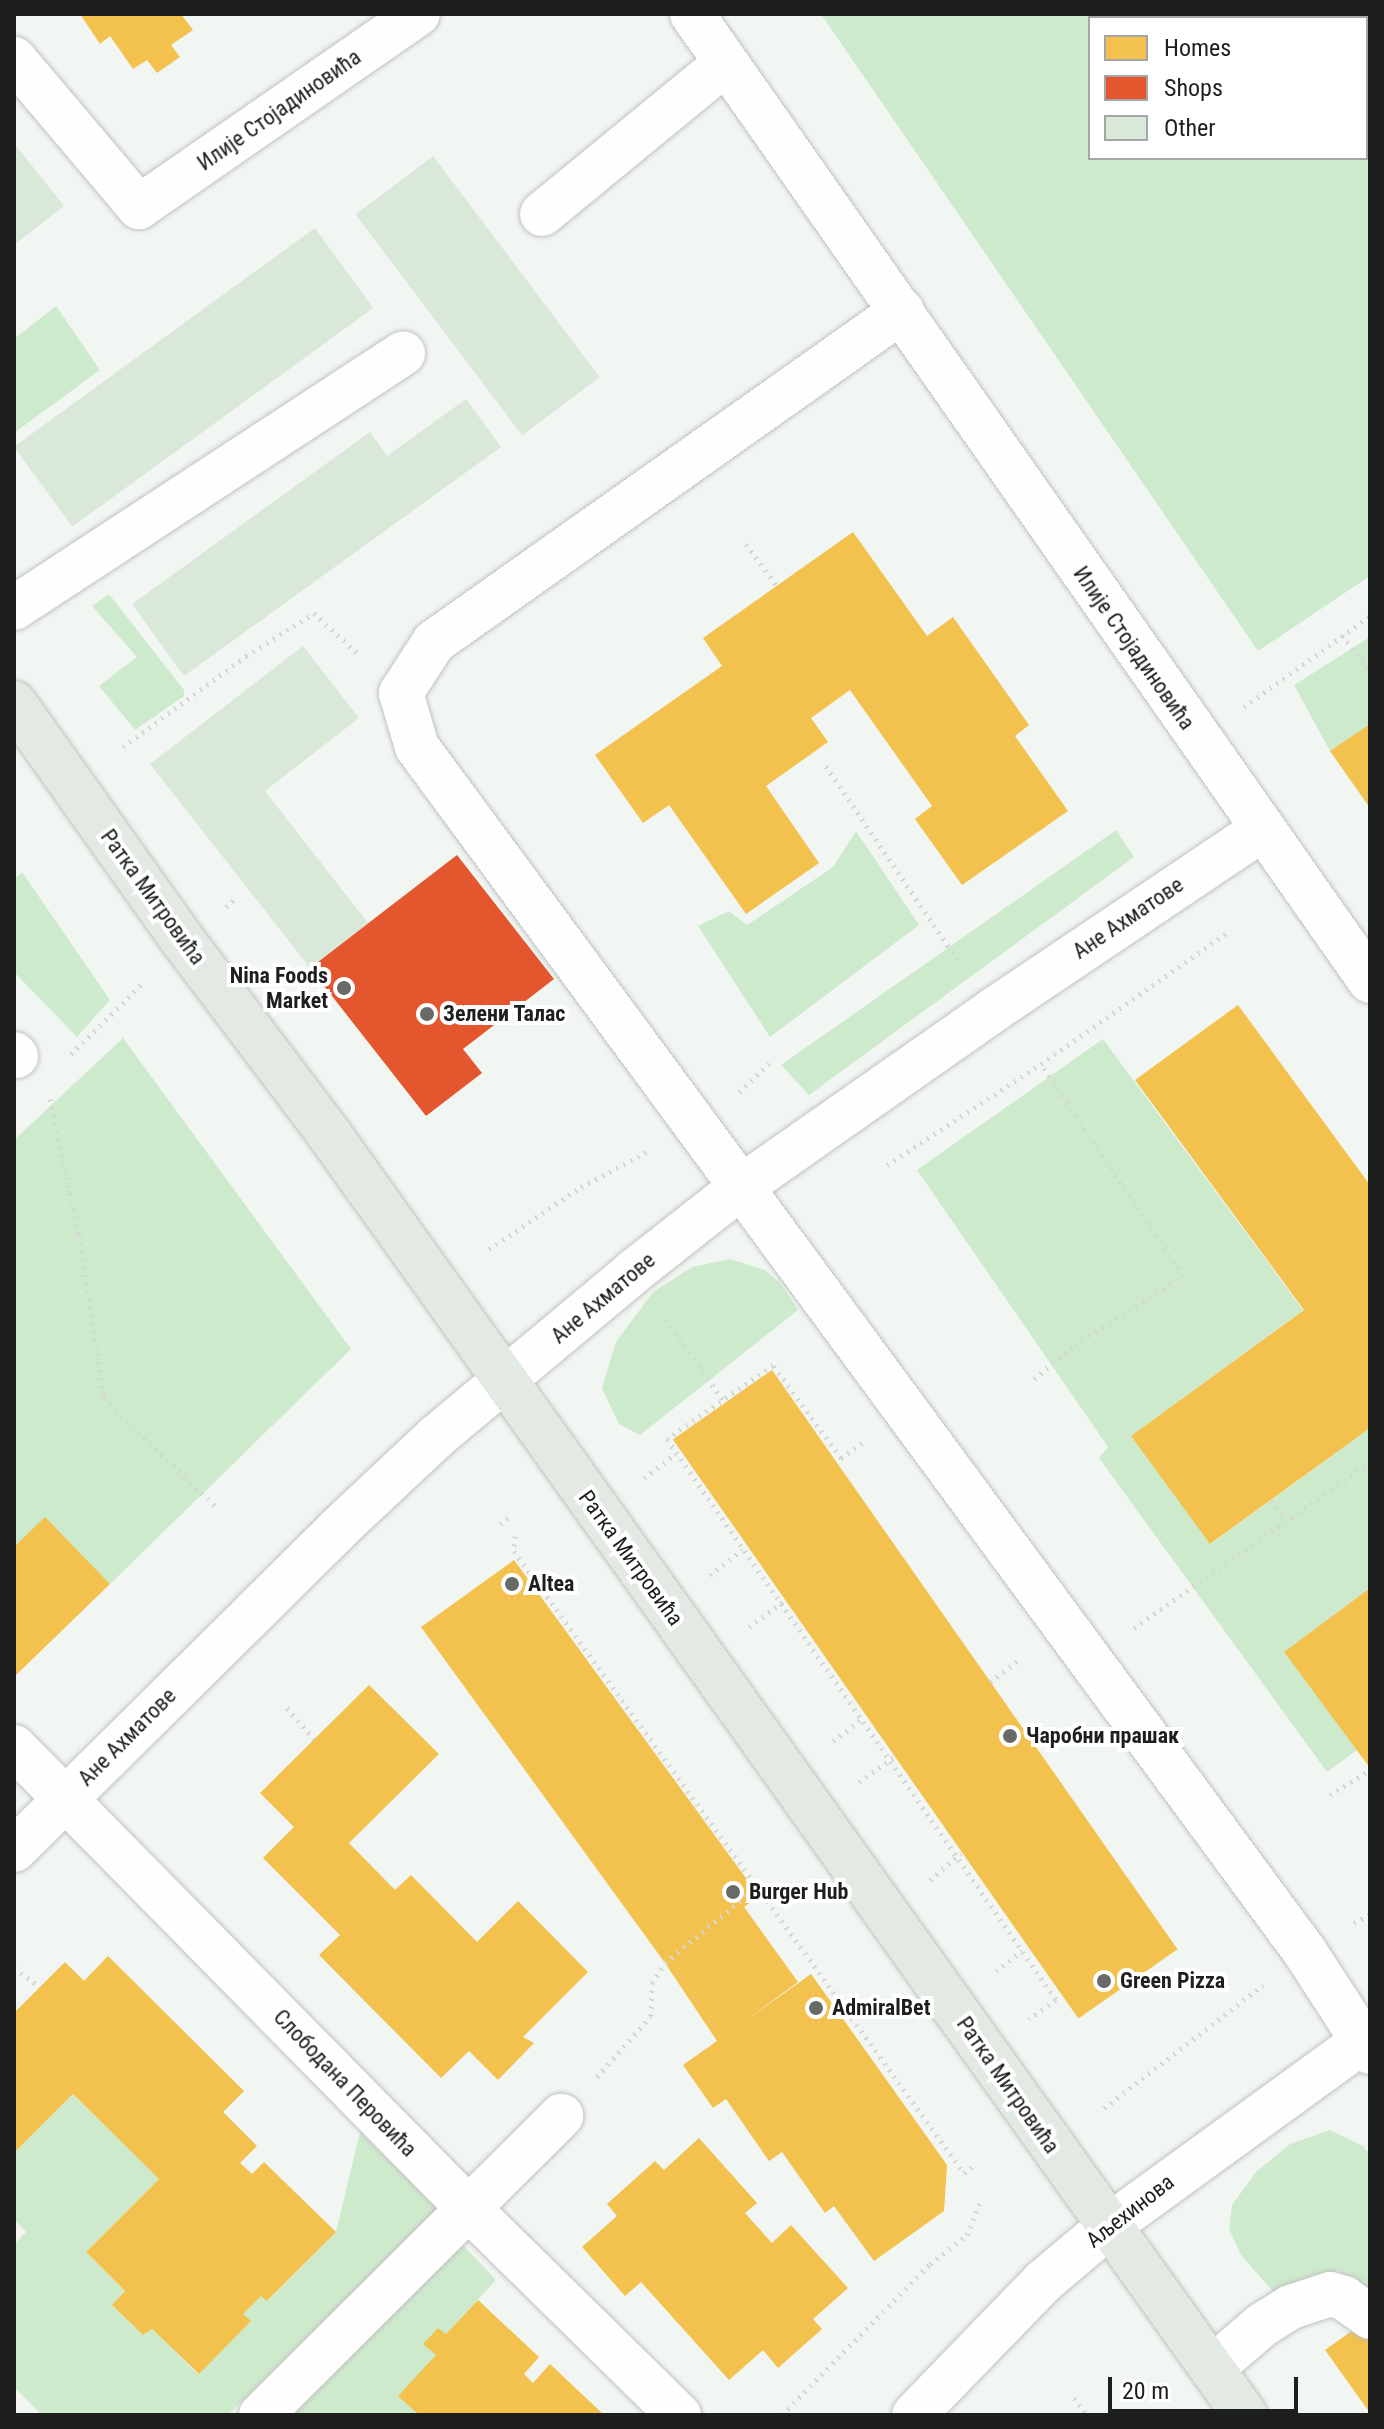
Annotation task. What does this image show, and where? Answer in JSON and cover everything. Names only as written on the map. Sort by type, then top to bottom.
[{"type":"main road","name":"Ратка Митровића","points":[[14,703],[184,942],[329,1134],[1245,2415]]},
{"type":"street","name":"Илије Стојадиновића","points":[[14,59],[139,207],[418,14]]},
{"type":"street","name":"Илије Стојадиновића","points":[[692,14],[902,311],[1199,742],[1370,981]]},
{"type":"street","points":[[542,214],[726,63]]},
{"type":"street","points":[[902,311],[434,642],[401,693],[417,747],[904,1412],[1305,1952],[1368,2043]]},
{"type":"street","points":[[14,608],[403,353]]},
{"type":"street","name":"Ане Ахматове","points":[[14,1850],[337,1530],[436,1437],[633,1272],[741,1187],[992,1011],[1261,830]]},
{"type":"street","name":"Слободана Перовића","points":[[14,1747],[468,2208],[679,2415]]},
{"type":"street","name":"Аљехинова","points":[[914,2415],[1044,2281],[1110,2225],[1368,2043]]},
{"type":"street","points":[[261,2415],[561,2116]]},
{"type":"street","points":[[1212,2368],[1262,2325],[1291,2307],[1330,2294],[1344,2298],[1370,2317]]},
{"type":"path","points":[[746,544],[777,586]]},
{"type":"path","points":[[123,747],[246,656],[314,613]]},
{"type":"path","points":[[1199,742],[1275,682],[1370,616]]},
{"type":"path","points":[[1342,635],[1370,670]]},
{"type":"path","points":[[826,766],[992,1011]]},
{"type":"path","points":[[887,1165],[1041,1064],[1231,930]]},
{"type":"path","points":[[153,974],[25,1063],[79,1235],[104,1398],[218,1509]]},
{"type":"path","points":[[730,1100],[771,1062]]},
{"type":"path","points":[[1034,1379],[1075,1345],[1183,1276],[1041,1064]]},
{"type":"path","points":[[489,1249],[581,1187],[659,1146]]},
{"type":"path","points":[[633,1272],[723,1400]]},
{"type":"path","points":[[904,1412],[841,1458],[773,1365],[667,1439],[887,1761],[958,1855],[1056,2000],[1029,2019]]},
{"type":"path","points":[[640,1481],[676,1454]]},
{"type":"path","points":[[1088,1661],[1370,1462]]},
{"type":"path","points":[[1272,1500],[1286,1520]]},
{"type":"path","points":[[500,1524],[512,1515]]},
{"type":"path","points":[[515,1536],[514,1551],[551,1606],[964,2173],[974,2165]]},
{"type":"path","points":[[709,1576],[742,1550]]},
{"type":"path","points":[[745,1630],[786,1600]]},
{"type":"path","points":[[287,1708],[314,1739]]},
{"type":"path","points":[[829,1744],[860,1721]]},
{"type":"path","points":[[858,1783],[894,1757]]},
{"type":"path","points":[[1330,1795],[1370,1770]]},
{"type":"path","points":[[929,1880],[958,1855]]},
{"type":"path","points":[[590,2084],[651,2016],[652,1983],[665,1963],[757,1887]]},
{"type":"path","points":[[1104,2108],[1305,1952],[1370,1914]]},
{"type":"path","points":[[995,1971],[1022,1951]]},
{"type":"path","points":[[14,1968],[40,1987]]},
{"type":"path","points":[[782,2415],[930,2264],[967,2235],[980,2202]]},
{"type":"path","points":[[1074,2398],[1087,2415]]},
{"type":"green space","points":[[821,14],[1370,14],[1370,576],[1258,651]]},
{"type":"green space","points":[[56,306],[100,370],[14,433],[14,339]]},
{"type":"green space","points":[[109,594],[184,690],[184,696],[135,730],[99,686],[137,657],[92,606]]},
{"type":"green space","points":[[1370,637],[1370,724],[1330,751],[1294,685]]},
{"type":"green space","points":[[1116,830],[1134,857],[809,1095],[781,1065]]},
{"type":"green space","points":[[856,831],[919,925],[770,1037],[698,926],[729,911],[747,925],[833,867]]},
{"type":"green space","points":[[22,872],[110,1000],[77,1037],[14,972],[14,879]]},
{"type":"green space","points":[[123,1038],[351,1349],[110,1584],[14,1543],[14,1140]]},
{"type":"green space","points":[[1103,1039],[1303,1310],[1131,1436],[1211,1544],[1370,1428],[1370,1588],[1284,1652],[1357,1750],[1327,1772],[1099,1458],[1108,1447],[917,1170]]},
{"type":"green space","points":[[730,1259],[765,1270],[781,1284],[798,1310],[640,1435],[619,1424],[602,1388],[616,1342],[653,1292],[692,1267]]},
{"type":"green space","points":[[73,2094],[159,2179],[86,2252],[125,2291],[112,2305],[143,2335],[152,2329],[198,2374],[250,2322],[243,2314],[261,2296],[268,2301],[336,2232],[360,2132],[438,2210],[228,2415],[42,2415],[14,2387],[14,2244],[26,2232],[14,2219],[14,2153]]},
{"type":"green space","points":[[1330,2130],[1363,2146],[1370,2155],[1370,2298],[1338,2270],[1285,2305],[1241,2255],[1229,2229],[1232,2205],[1256,2172],[1290,2144]]},
{"type":"green space","points":[[461,2243],[496,2280],[446,2334],[438,2328],[424,2343],[436,2355],[419,2415],[291,2415]]},
{"type":"building: Homes","points":[[80,14],[181,14],[193,30],[171,45],[180,57],[157,73],[147,60],[133,69],[110,36],[100,44]]},
{"type":"building: Homes","points":[[853,532],[927,636],[953,617],[1029,725],[1015,736],[1068,811],[962,885],[915,819],[932,806],[850,690],[811,718],[828,742],[766,786],[819,863],[746,914],[669,805],[643,823],[595,755],[722,666],[703,638]]},
{"type":"building: Homes","points":[[1370,724],[1370,808],[1330,751]]},
{"type":"building: Homes","points":[[1238,1005],[1370,1185],[1370,1428],[1210,1544],[1131,1436],[1304,1310],[1135,1080]]},
{"type":"building: Homes","points":[[772,1370],[1178,1949],[1078,2019],[673,1439]]},
{"type":"building: Homes","points":[[45,1517],[110,1584],[14,1677],[14,1543],[16,1545]]},
{"type":"building: Homes","points":[[514,1560],[759,1896],[744,1907],[798,1982],[745,2021],[811,1974],[947,2165],[944,2211],[874,2261],[834,2206],[825,2213],[782,2152],[769,2161],[726,2099],[713,2108],[683,2065],[717,2041],[665,1963],[421,1627]]},
{"type":"building: Homes","points":[[1370,1588],[1370,1768],[1284,1652]]},
{"type":"building: Homes","points":[[369,1685],[439,1754],[349,1843],[395,1890],[411,1875],[477,1942],[518,1901],[588,1972],[523,2037],[534,2043],[498,2080],[469,2051],[441,2078],[319,1955],[340,1935],[263,1858],[294,1827],[260,1793]]},
{"type":"building: Homes","points":[[108,1956],[244,2091],[223,2112],[257,2146],[240,2163],[252,2174],[264,2162],[336,2232],[267,2301],[261,2296],[243,2314],[251,2321],[199,2374],[152,2329],[143,2335],[112,2305],[125,2291],[86,2252],[159,2179],[73,2094],[14,2153],[14,2013],[65,1962],[84,1981]]},
{"type":"building: Homes","points":[[699,2138],[757,2203],[745,2213],[772,2243],[791,2225],[848,2288],[813,2319],[822,2329],[778,2368],[763,2350],[729,2380],[641,2282],[625,2296],[582,2247],[617,2216],[607,2204],[655,2161],[664,2170]]},
{"type":"building: Homes","points":[[478,2300],[539,2357],[524,2374],[533,2383],[550,2364],[604,2415],[419,2415],[398,2396],[436,2355],[423,2344],[438,2328],[446,2334]]},
{"type":"building: Homes","points":[[1370,2318],[1370,2413],[1325,2350]]},
{"type":"building: Shops","name":"Зелени Талас","points":[[457,855],[554,979],[463,1049],[482,1073],[426,1116],[310,968]]},
{"type":"building: Other","points":[[14,143],[64,206],[14,245]]},
{"type":"building: Other","points":[[433,156],[600,377],[522,436],[356,214]]},
{"type":"building: Other","points":[[315,228],[373,308],[72,527],[14,447]]},
{"type":"building: Other","points":[[466,399],[501,447],[184,676],[132,604],[370,432],[387,456]]},
{"type":"building: Other","points":[[303,646],[359,718],[265,791],[368,923],[310,968],[150,764]]},
{"type":"place","name":"Nina Foods Market","points":[[344,988]]},
{"type":"place","name":"Зелени Талас","points":[[427,1014]]},
{"type":"place","name":"Altea","points":[[512,1584]]},
{"type":"place","name":"Чаробни прашак","points":[[1010,1736]]},
{"type":"place","name":"Burger Hub","points":[[733,1892]]},
{"type":"place","name":"Green Pizza","points":[[1104,1981]]},
{"type":"place","name":"AdmiralBet","points":[[816,2008]]}]
